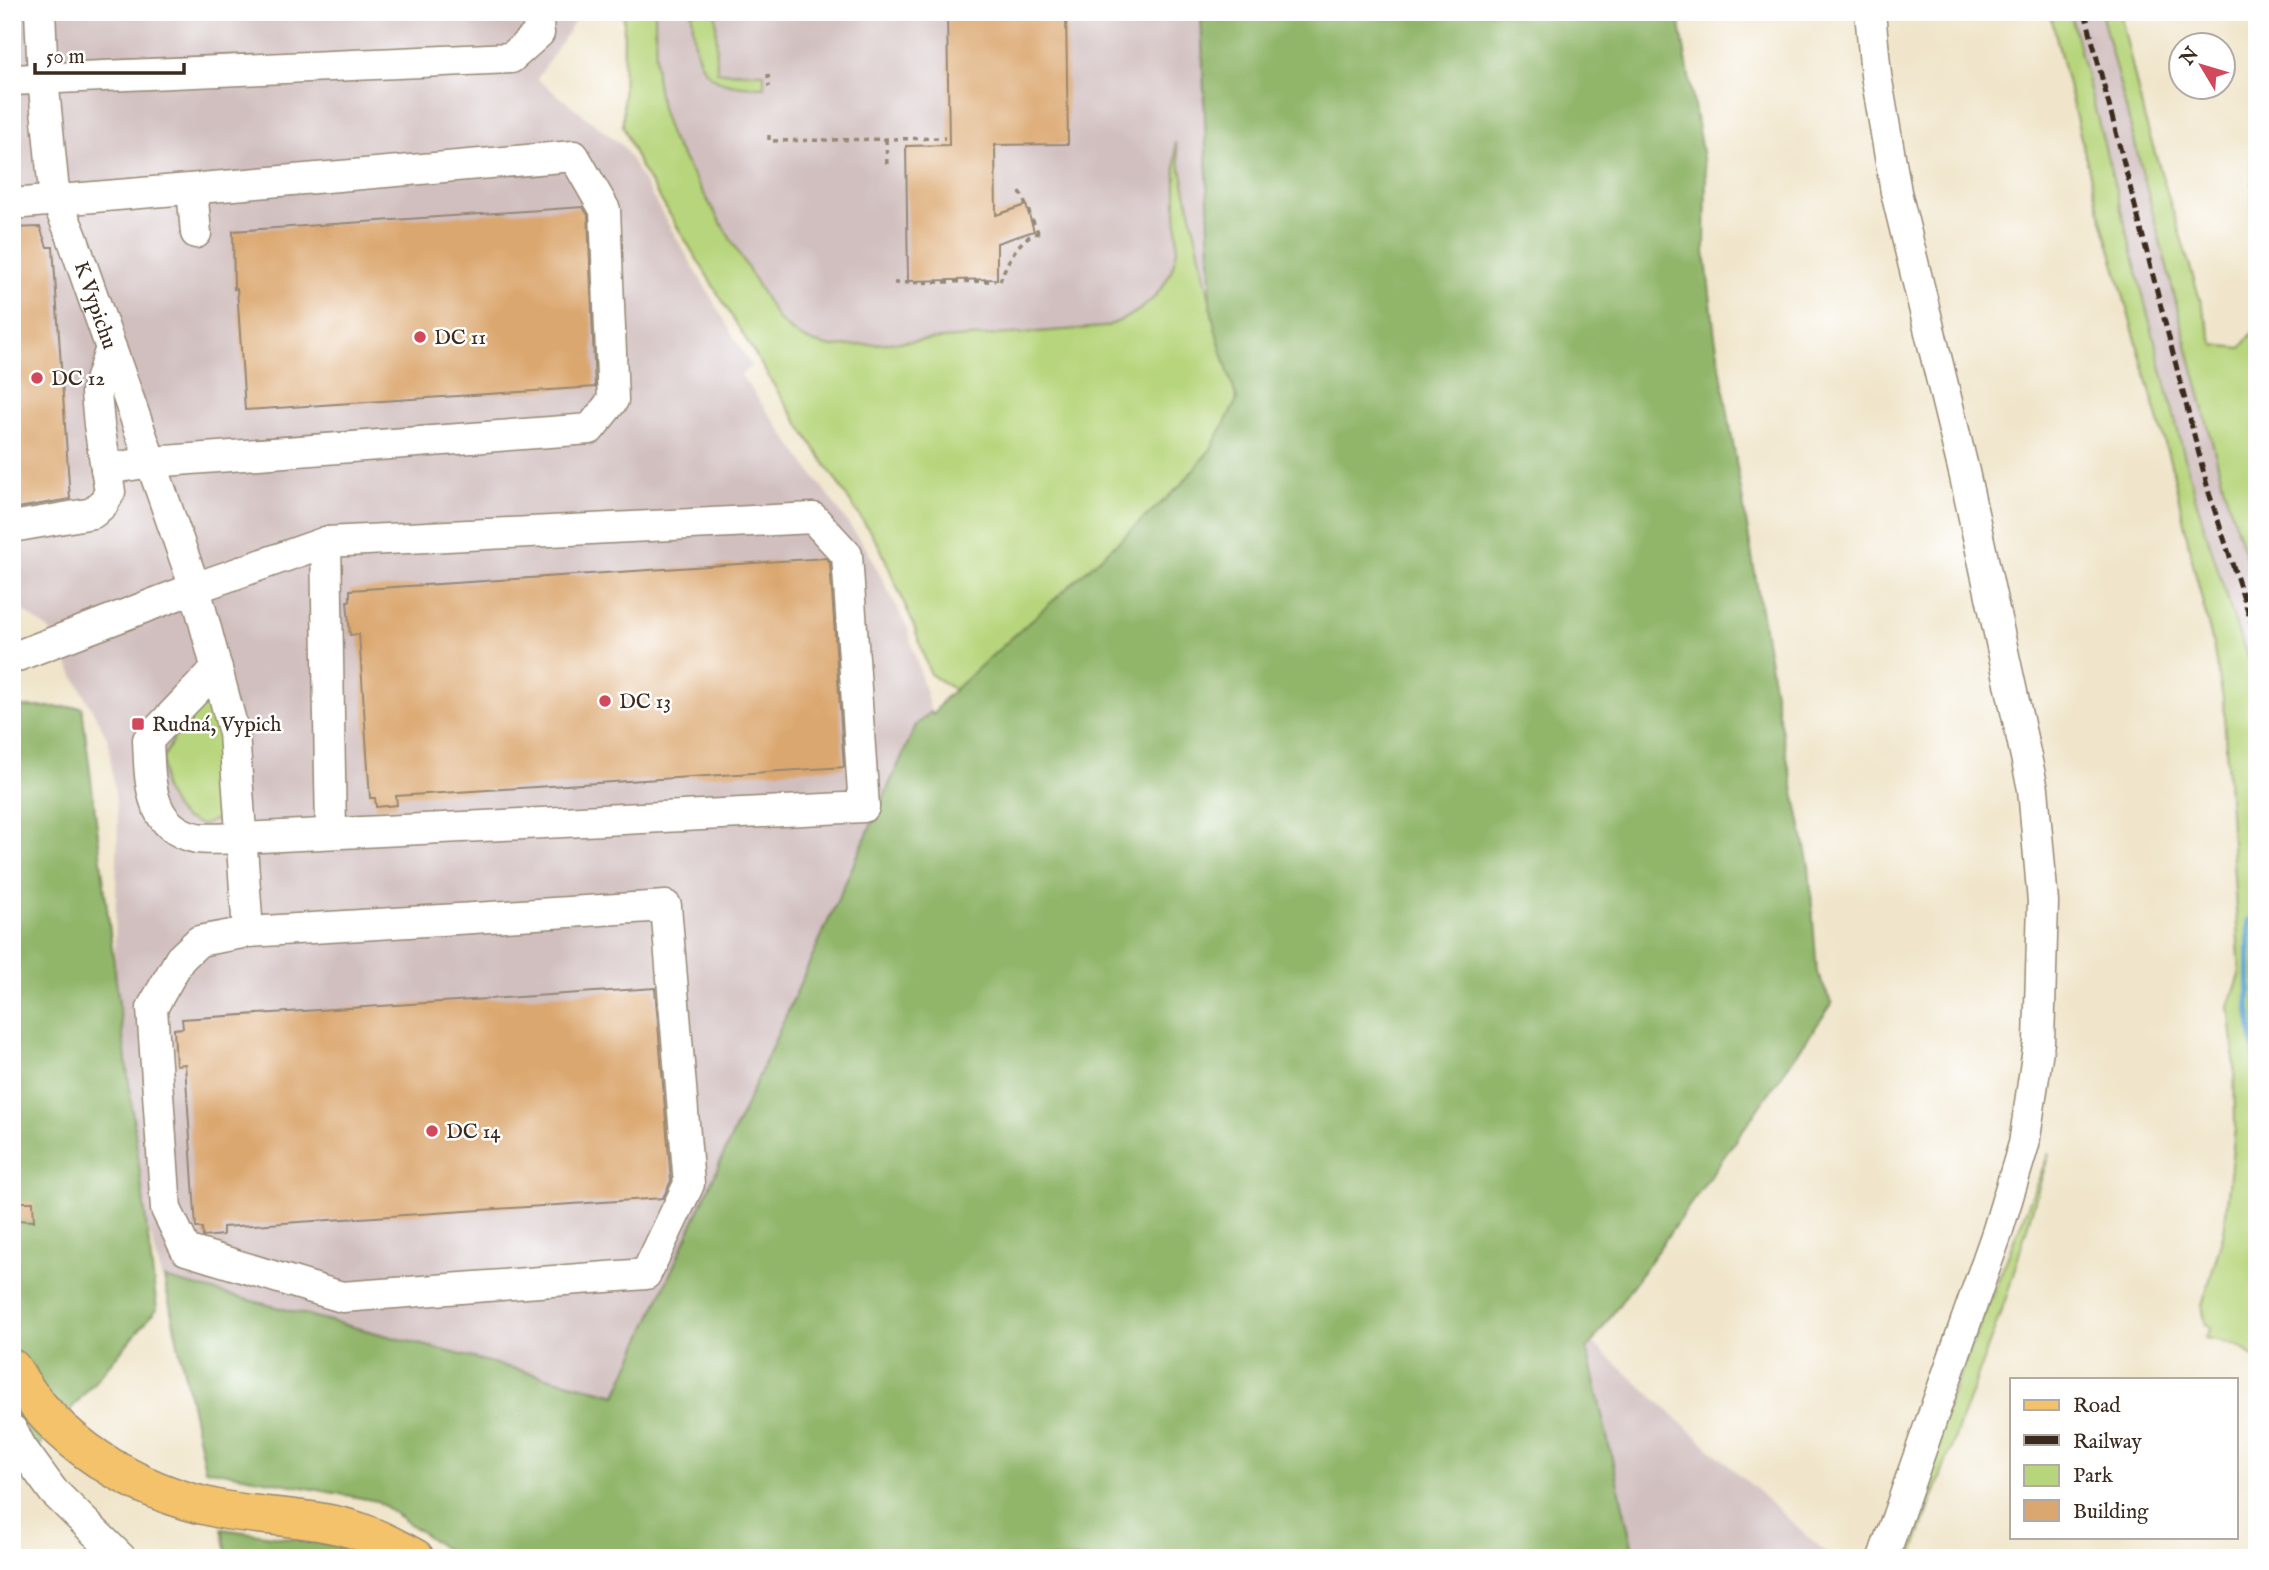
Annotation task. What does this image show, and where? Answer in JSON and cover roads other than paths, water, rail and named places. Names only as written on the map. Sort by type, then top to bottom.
[{"type":"main road","points":[[15,1381],[55,1424],[106,1465],[154,1489],[218,1508],[321,1522],[359,1531],[415,1558]]},
{"type":"street","name":"K Vypichu","points":[[40,12],[52,182],[57,201],[195,588],[234,733],[248,932]]},
{"type":"street","points":[[12,80],[511,58],[539,33],[537,12]]},
{"type":"street","points":[[1870,12],[1876,75],[1896,192],[1964,472],[2033,789],[2043,902],[2039,1041],[2024,1144],[1997,1233],[1883,1558]]},
{"type":"street","points":[[12,204],[574,156],[604,210],[613,400],[590,429],[152,463],[106,469]]},
{"type":"street","points":[[192,189],[196,233]]},
{"type":"street","points":[[12,527],[93,513],[103,504],[110,492],[96,393],[111,348]]},
{"type":"street","points":[[12,658],[195,588],[326,542],[813,518],[847,555],[864,807],[196,838],[167,825],[151,793],[148,740],[217,668]]},
{"type":"street","points":[[326,542],[331,833]]},
{"type":"street","points":[[666,905],[690,1184],[646,1274],[342,1297],[186,1250],[166,1209],[152,1008],[180,959],[199,942],[248,932],[666,905]]},
{"type":"street","points":[[12,1430],[52,1491],[121,1558]]},
{"type":"waterway","points":[[2249,920],[2249,1009],[2257,1072]]},
{"type":"railway","points":[[2085,12],[2209,493],[2257,639]]},
{"type":"place","name":"DC 11","points":[[420,337]]},
{"type":"place","name":"DC 12","points":[[37,378]]},
{"type":"place","name":"DC 13","points":[[605,701]]},
{"type":"place","name":"Rudná, Vypich","points":[[138,724]]},
{"type":"place","name":"DC 14","points":[[432,1131]]}]
